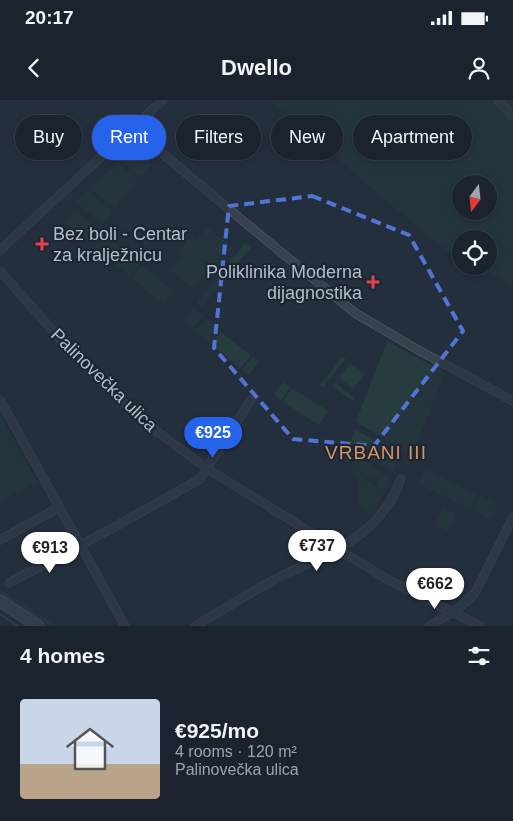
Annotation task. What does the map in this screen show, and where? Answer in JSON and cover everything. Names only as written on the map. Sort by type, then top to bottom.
[{"type":"street","points":[[147,115],[163,100]]},
{"type":"street","points":[[498,100],[513,117]]},
{"type":"street","points":[[166,156],[355,313],[418,350],[513,401]]},
{"type":"street","points":[[0,250],[98,160]]},
{"type":"street","name":"Palinovečka ulica","points":[[0,271],[76,357],[118,398],[158,433],[206,468],[385,578],[480,626]]},
{"type":"street","points":[[0,400],[58,508],[125,626]]},
{"type":"street","points":[[9,583],[200,479],[251,400]]},
{"type":"street","points":[[195,626],[270,582],[338,549],[362,534],[376,521],[390,503],[401,479]]},
{"type":"street","points":[[0,540],[58,508]]},
{"type":"street","points":[[429,626],[468,601],[476,591],[513,517]]},
{"type":"street","points":[[0,601],[38,626]]},
{"type":"highlighted area","points":[[312,196],[409,235],[463,331],[374,446],[293,439],[214,348],[229,206]]},
{"type":"green space","points":[[269,100],[513,100],[513,286],[493,275],[497,275],[497,230],[452,230],[452,253],[339,160],[343,160],[343,115],[286,115]]},
{"type":"green space","points":[[146,160],[151,165],[141,177],[120,161]]},
{"type":"green space","points":[[118,163],[138,180],[115,208],[90,188]]},
{"type":"green space","points":[[88,191],[112,211],[102,224],[75,202]]},
{"type":"green space","points":[[75,211],[96,228],[86,240],[64,222]]},
{"type":"green space","points":[[207,227],[229,245],[218,258],[222,262],[209,278],[204,275],[192,288],[171,270],[182,257],[178,253],[191,237],[196,241]]},
{"type":"green space","points":[[106,236],[140,264],[130,276],[96,248]]},
{"type":"green space","points":[[245,243],[251,248],[202,307],[197,302]]},
{"type":"green space","points":[[142,265],[174,292],[164,305],[132,278]]},
{"type":"green space","points":[[193,308],[203,316],[193,329],[183,321]]},
{"type":"green space","points":[[205,318],[219,330],[209,342],[195,331]]},
{"type":"green space","points":[[221,332],[251,356],[240,368],[211,344]]},
{"type":"green space","points":[[387,341],[445,373],[412,455],[356,422]]},
{"type":"green space","points":[[253,357],[258,362],[249,375],[242,370]]},
{"type":"green space","points":[[342,357],[346,359],[323,387],[320,385]]},
{"type":"green space","points":[[350,363],[365,374],[353,389],[339,378]]},
{"type":"green space","points":[[283,382],[290,387],[281,401],[274,394]]},
{"type":"green space","points":[[335,382],[354,398],[352,401],[332,385]]},
{"type":"green space","points":[[292,388],[328,411],[319,425],[283,402]]},
{"type":"green space","points":[[0,415],[37,482],[0,501]]},
{"type":"green space","points":[[355,429],[400,457],[393,472],[349,445]]},
{"type":"green space","points":[[347,450],[389,477],[388,486],[372,515],[367,511],[364,512],[359,505],[359,488],[357,478],[352,469],[353,461],[351,459],[347,461]],"holes":[[[370,475],[377,478],[378,488],[366,481],[366,478]]]},
{"type":"green space","points":[[425,469],[478,495],[471,509],[418,484]]},
{"type":"green space","points":[[480,496],[498,504],[491,519],[473,510]]},
{"type":"green space","points":[[443,508],[456,515],[448,531],[435,525]]},
{"type":"green space","points":[[0,589],[57,626],[34,619],[12,604],[0,593]]},
{"type":"tram line","points":[[0,614],[18,626]]},
{"type":"place","name":"Bez boli - Centar za kralježnicu","points":[[42,244]]},
{"type":"place","name":"Poliklinika Moderna dijagnostika","points":[[373,282]]},
{"type":"district","name":"VRBANI III","points":[[376,452]]}]
